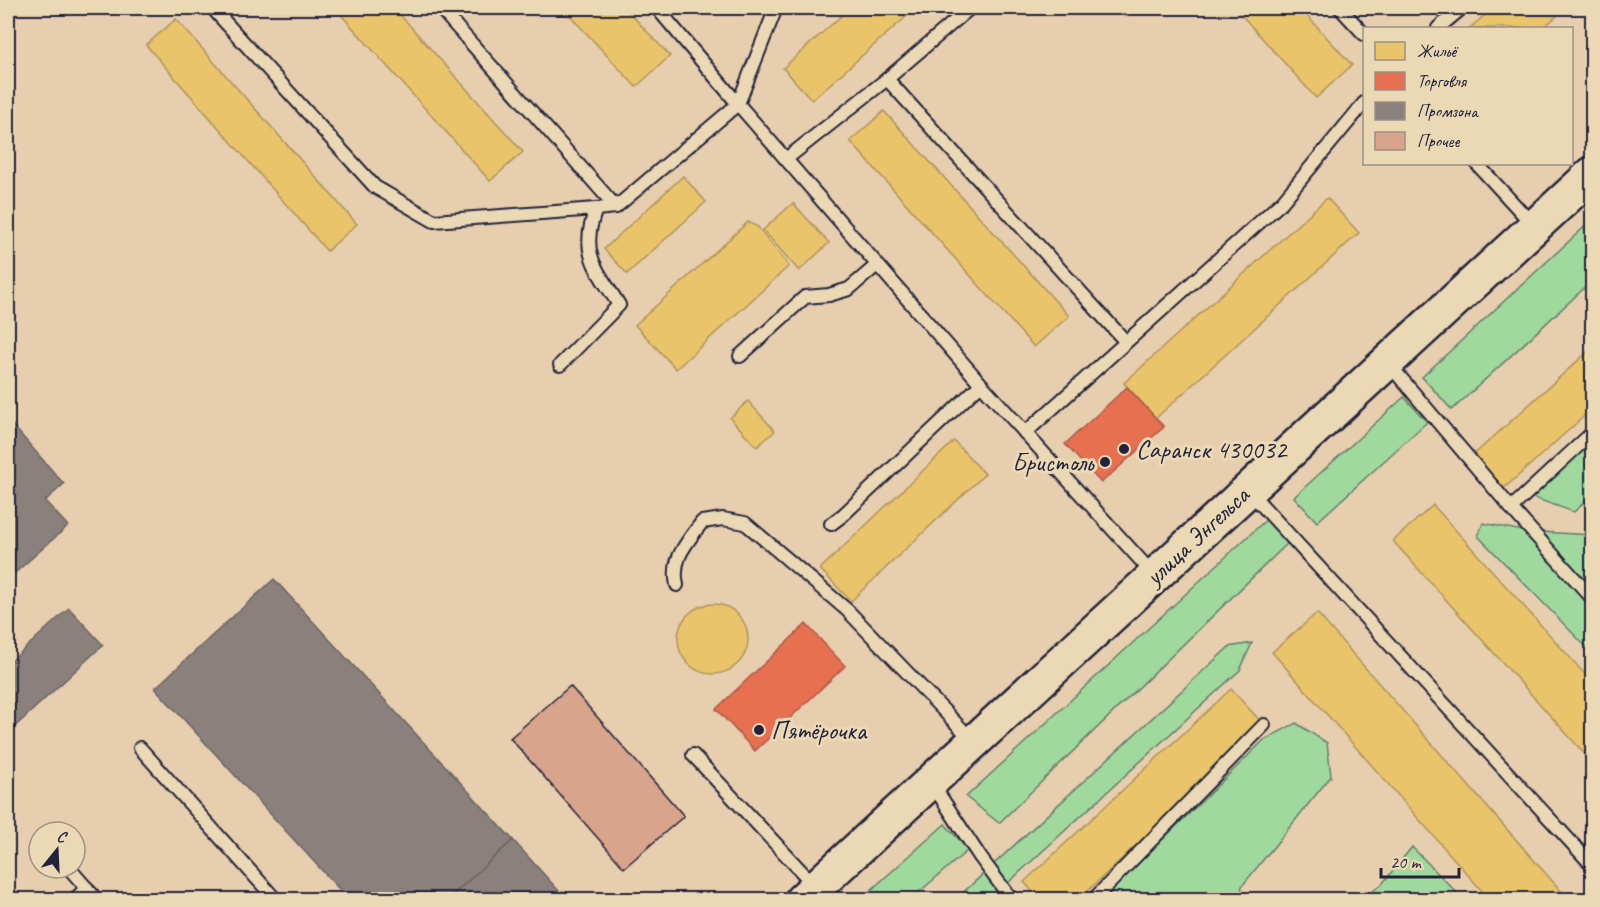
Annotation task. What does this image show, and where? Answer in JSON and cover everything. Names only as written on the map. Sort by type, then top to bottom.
[{"type":"main road","name":"улица Энгельса","points":[[809,893],[1593,174]]},
{"type":"lane","points":[[217,8],[216,12],[375,187],[434,221],[616,207],[738,104],[776,8]]},
{"type":"lane","points":[[440,8],[616,207]]},
{"type":"lane","points":[[657,8],[981,384],[1155,576]]},
{"type":"lane","points":[[786,159],[887,79],[970,8]]},
{"type":"lane","points":[[1340,8],[1363,32]]},
{"type":"lane","points":[[1439,27],[1462,8]]},
{"type":"lane","points":[[887,79],[1126,342]]},
{"type":"lane","points":[[1025,433],[1282,202],[1363,105]]},
{"type":"lane","points":[[1478,165],[1535,227]]},
{"type":"lane","points":[[560,365],[619,305],[590,258],[588,231],[596,209]]},
{"type":"lane","points":[[740,356],[805,297],[829,296],[849,289],[878,265]]},
{"type":"lane","points":[[1387,362],[1511,508],[1593,598]]},
{"type":"lane","points":[[831,524],[981,384]]},
{"type":"lane","points":[[1511,508],[1593,433]]},
{"type":"lane","points":[[1247,489],[1593,865]]},
{"type":"lane","points":[[677,585],[674,573],[680,550],[702,522],[723,519],[745,523],[847,610],[974,741]]},
{"type":"lane","points":[[1093,900],[1264,725]]},
{"type":"lane","points":[[140,748],[276,900]]},
{"type":"lane","points":[[693,755],[809,893]]},
{"type":"lane","points":[[930,782],[1012,900]]},
{"type":"lane","points":[[80,880],[97,900]]},
{"type":"lane","points":[[74,900],[87,888]]},
{"type":"green space","points":[[1592,220],[1592,281],[1452,410],[1422,377]]},
{"type":"green space","points":[[1404,397],[1427,422],[1317,522],[1294,497]]},
{"type":"green space","points":[[1592,439],[1592,495],[1574,512],[1531,497]]},
{"type":"green space","points":[[1270,516],[1290,541],[999,823],[966,797]]},
{"type":"green space","points":[[1483,523],[1523,531],[1592,535],[1592,653],[1478,536]]},
{"type":"green space","points":[[1252,643],[1240,670],[1008,883],[1021,899],[955,900],[1229,647]]},
{"type":"green space","points":[[1296,723],[1327,743],[1331,776],[1242,886],[1240,899],[1101,900],[1264,740]]},
{"type":"green space","points":[[945,824],[968,850],[911,899],[861,899]]},
{"type":"green space","points":[[1412,847],[1463,899],[1363,899],[1382,884]]},
{"type":"building: Жильё","points":[[335,8],[394,8],[523,152],[490,181]]},
{"type":"building: Жильё","points":[[563,8],[625,8],[670,56],[636,87]]},
{"type":"building: Жильё","points":[[850,8],[916,8],[812,100],[783,68]]},
{"type":"building: Жильё","points":[[1235,8],[1300,8],[1352,65],[1316,98]]},
{"type":"building: Жильё","points":[[1493,8],[1566,8],[1544,27],[1471,27]]},
{"type":"building: Жильё","points":[[176,19],[357,224],[327,251],[146,45]]},
{"type":"building: Жильё","points":[[884,111],[1069,316],[1034,347],[850,141]]},
{"type":"building: Жильё","points":[[683,176],[706,202],[627,274],[604,249]]},
{"type":"building: Жильё","points":[[1327,198],[1359,233],[1156,418],[1124,383]]},
{"type":"building: Жильё","points":[[793,203],[829,243],[799,271],[763,230]]},
{"type":"building: Жильё","points":[[748,222],[758,227],[789,266],[676,369],[635,325]]},
{"type":"building: Жильё","points":[[1592,348],[1592,409],[1500,492],[1470,458]]},
{"type":"building: Жильё","points":[[748,401],[775,431],[757,447],[730,418]]},
{"type":"building: Жильё","points":[[954,441],[985,474],[851,601],[820,569]]},
{"type":"building: Жильё","points":[[1433,505],[1592,682],[1592,762],[1393,541]]},
{"type":"building: Жильё","points":[[713,604],[732,610],[742,620],[748,639],[742,658],[732,668],[713,674],[694,668],[684,658],[678,639],[684,620],[694,610]]},
{"type":"building: Жильё","points":[[1317,613],[1569,900],[1490,900],[1272,652]]},
{"type":"building: Жильё","points":[[1231,689],[1264,725],[1078,900],[1040,900],[1024,882]]},
{"type":"building: Торговля","points":[[1127,387],[1164,427],[1101,483],[1065,444]]},
{"type":"building: Торговля","points":[[806,624],[845,666],[755,751],[716,709]]},
{"type":"building: Промзона","points":[[8,420],[64,484],[45,501],[68,526],[8,579]]},
{"type":"building: Промзона","points":[[274,579],[513,840],[447,900],[349,900],[155,688]]},
{"type":"building: Промзона","points":[[69,608],[103,645],[8,733],[8,664]]},
{"type":"building: Промзона","points":[[513,840],[567,900],[447,900]]},
{"type":"building: Прочее","points":[[570,686],[684,816],[624,868],[510,738]]},
{"type":"place","name":"Саранск 430032","points":[[1124,449]]},
{"type":"place","name":"Бристоль","points":[[1105,462]]},
{"type":"place","name":"Пятёрочка","points":[[759,730]]}]
